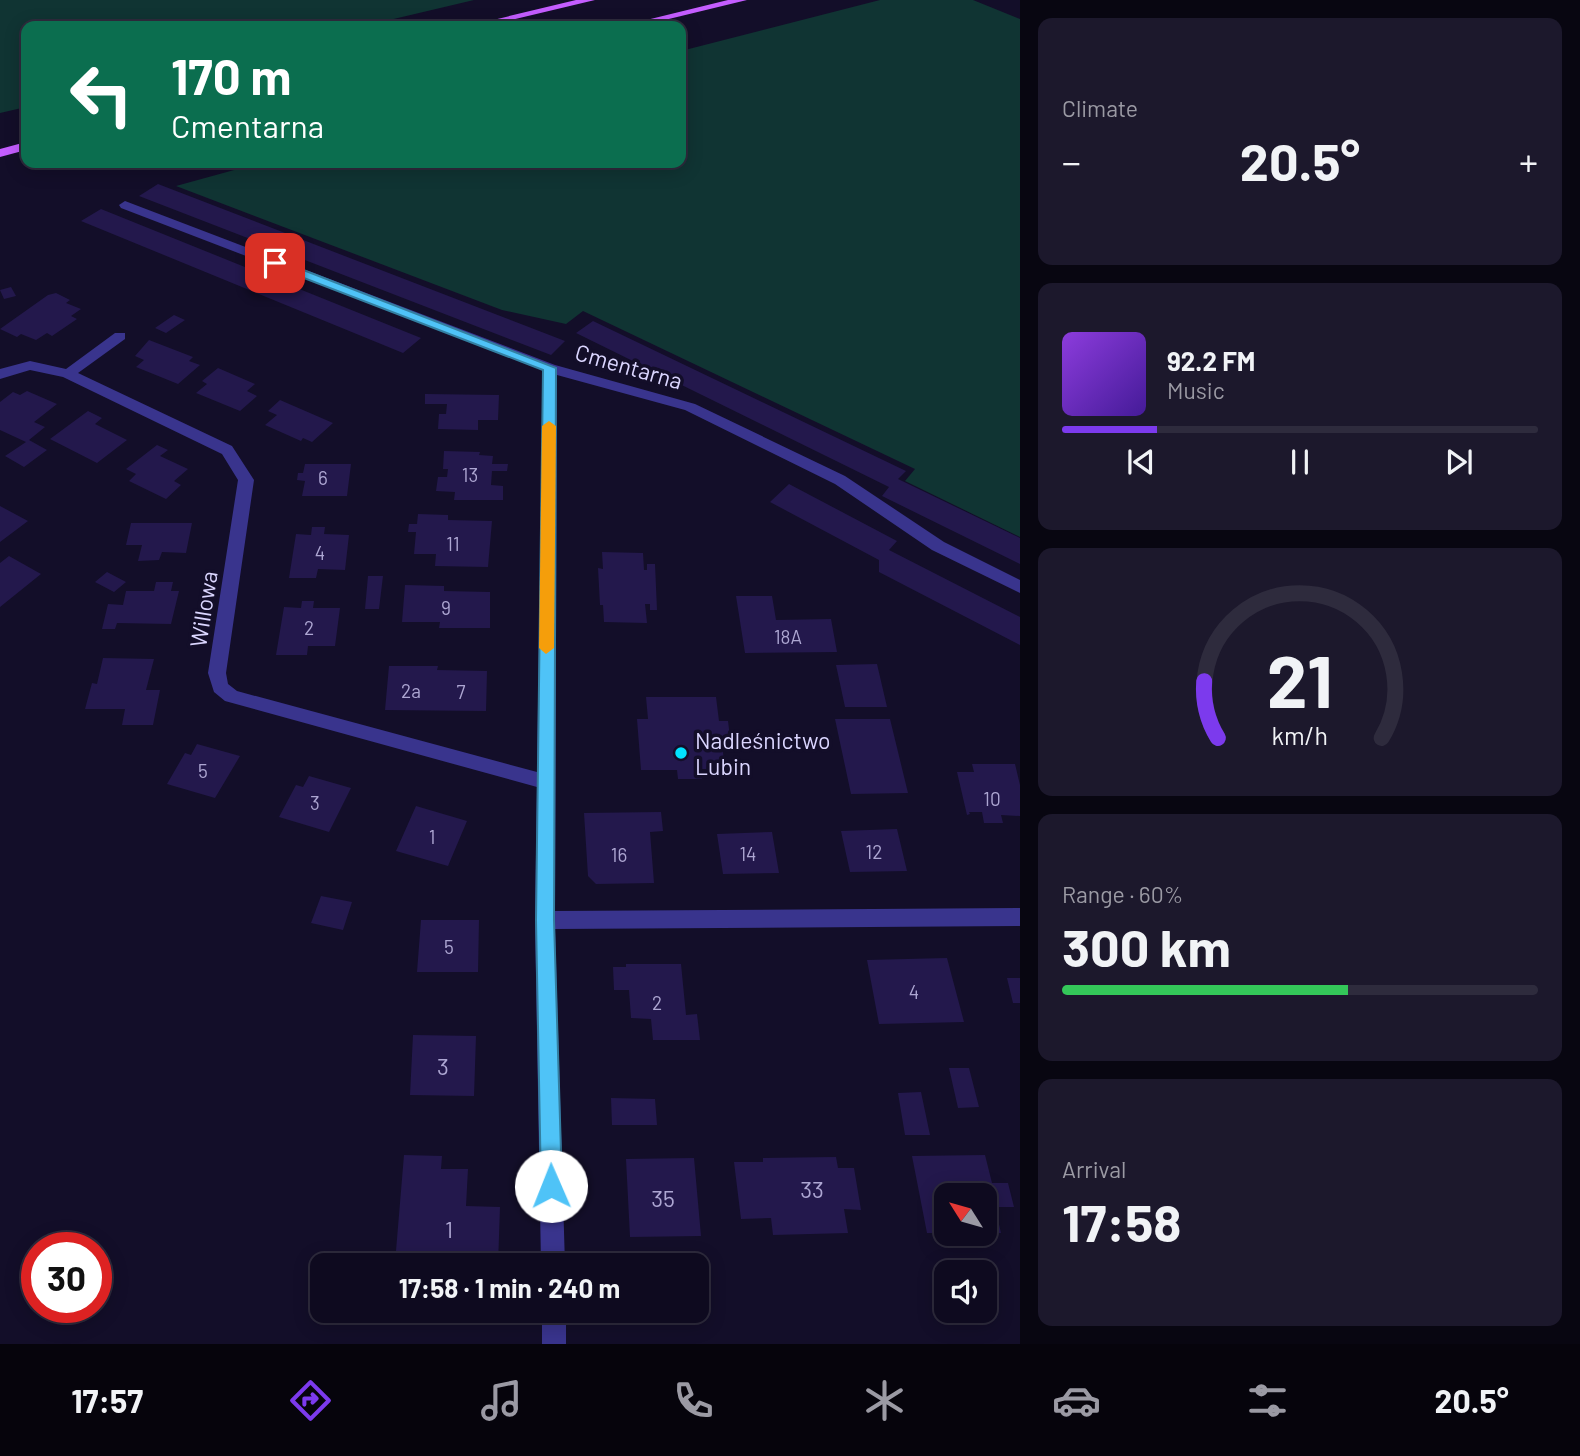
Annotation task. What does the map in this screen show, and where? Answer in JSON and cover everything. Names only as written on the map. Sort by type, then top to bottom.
[{"type":"main road","points":[[496,21],[590,0]]},
{"type":"main road","points":[[649,21],[742,0]]},
{"type":"main road","points":[[0,153],[21,147]]},
{"type":"street","name":"Cmentarna","points":[[125,205],[550,368],[690,407],[840,480],[938,546],[1020,587]]},
{"type":"street","points":[[68,374],[120,336]]},
{"type":"street","name":"Willowa","points":[[0,374],[30,365],[68,374],[227,450],[246,480],[217,673],[220,687],[231,696],[545,782]]},
{"type":"street","points":[[550,368],[545,920],[553,1253]]},
{"type":"street","points":[[545,920],[1020,917]]},
{"type":"street","points":[[554,1323],[554,1344]]},
{"type":"green space","points":[[0,0],[474,0],[385,21],[21,21],[21,108],[0,113]]},
{"type":"green space","points":[[880,0],[973,0],[1020,19],[1020,537],[905,481],[915,469],[583,311],[566,324],[502,310],[176,186],[242,168],[686,168],[686,50]]},
{"type":"building","points":[[158,184],[565,341],[551,355],[139,196]]},
{"type":"building","points":[[101,209],[421,338],[403,353],[81,221]]},
{"type":"building","points":[[11,287],[16,296],[4,299],[0,290]]},
{"type":"building","points":[[56,293],[70,300],[66,303],[81,309],[71,316],[77,319],[52,336],[47,333],[36,340],[21,334],[17,337],[0,329],[48,295]]},
{"type":"building","points":[[174,315],[185,320],[166,333],[155,328]]},
{"type":"building","points":[[593,321],[906,471],[898,479],[1020,538],[1020,564],[882,496],[889,487],[576,333]]},
{"type":"building","points":[[149,340],[193,357],[189,361],[200,365],[178,384],[136,367],[144,360],[135,356]]},
{"type":"building","points":[[218,368],[255,384],[247,391],[257,396],[240,411],[196,393],[207,384],[202,381]]},
{"type":"building","points":[[27,391],[57,404],[34,422],[45,427],[29,440],[47,450],[24,467],[5,456],[26,442],[0,430],[0,402],[13,392],[20,395]]},
{"type":"building","points":[[425,394],[499,395],[498,420],[478,420],[478,430],[438,429],[439,414],[446,414],[447,404],[425,404]]},
{"type":"building","points":[[280,400],[333,423],[312,442],[303,438],[301,441],[265,425],[277,415],[268,411]]},
{"type":"building","points":[[88,411],[102,418],[95,424],[127,440],[97,463],[50,439]]},
{"type":"building","points":[[157,445],[168,450],[160,456],[188,469],[174,481],[181,485],[166,499],[129,481],[136,474],[126,469]]},
{"type":"building","points":[[444,451],[480,452],[479,455],[493,456],[492,464],[508,464],[507,471],[492,471],[491,485],[503,486],[503,500],[454,500],[455,492],[436,491],[438,477],[447,477],[448,469],[443,469]]},
{"type":"building","points":[[305,464],[351,464],[347,496],[302,496],[305,481],[297,480],[298,473],[303,473]]},
{"type":"building","points":[[789,484],[897,541],[889,550],[1020,617],[1020,645],[879,572],[879,560],[770,502]]},
{"type":"building","points":[[0,506],[28,521],[0,542]]},
{"type":"building","points":[[418,514],[448,515],[448,520],[492,521],[488,567],[435,566],[436,554],[414,554],[416,532],[408,532],[409,524],[417,524]]},
{"type":"building","points":[[131,523],[192,523],[186,553],[162,552],[159,560],[138,561],[142,545],[126,545]]},
{"type":"building","points":[[312,527],[325,527],[324,534],[349,535],[345,570],[318,569],[316,578],[289,578],[296,534],[311,535]]},
{"type":"building","points":[[602,552],[643,553],[644,570],[647,570],[647,564],[655,564],[657,610],[650,610],[650,604],[645,604],[647,623],[604,622],[598,568],[603,569]]},
{"type":"building","points":[[9,556],[41,574],[0,607],[0,563]]},
{"type":"building","points":[[107,572],[126,582],[114,592],[95,582]]},
{"type":"building","points":[[368,576],[383,576],[379,609],[365,609]]},
{"type":"building","points":[[156,582],[173,582],[171,591],[179,591],[171,624],[117,623],[115,629],[102,629],[108,604],[123,605],[126,591],[154,591]]},
{"type":"building","points":[[405,585],[444,586],[444,591],[490,592],[490,628],[439,628],[440,622],[402,622]]},
{"type":"building","points":[[736,596],[772,596],[776,620],[831,619],[837,652],[745,653]]},
{"type":"building","points":[[302,601],[314,601],[313,608],[340,608],[335,646],[308,646],[307,655],[276,655],[284,607],[301,608]]},
{"type":"building","points":[[103,658],[154,659],[146,690],[160,690],[153,725],[122,725],[125,709],[85,709],[92,683],[97,684]]},
{"type":"building","points":[[877,664],[887,707],[845,707],[836,665]]},
{"type":"building","points":[[389,666],[438,666],[437,670],[487,671],[486,711],[385,710]]},
{"type":"building","name":"Nadleśnictwo Lubin","points":[[646,697],[716,697],[719,721],[728,721],[730,737],[721,737],[725,769],[701,769],[702,779],[678,779],[677,770],[641,770],[637,719],[648,719]]},
{"type":"building","points":[[835,719],[890,719],[908,793],[851,794]]},
{"type":"building","points":[[197,744],[240,756],[215,798],[167,784],[185,753],[191,755]]},
{"type":"building","points":[[972,764],[1015,764],[1020,785],[1020,816],[1001,815],[1003,823],[984,823],[982,812],[969,812],[967,815],[957,772],[974,772]]},
{"type":"building","points":[[309,776],[351,788],[329,832],[279,817],[296,785],[303,787]]},
{"type":"building","points":[[416,806],[467,821],[448,866],[396,851]]},
{"type":"building","points":[[661,812],[663,831],[650,832],[654,883],[596,884],[588,876],[584,813]]},
{"type":"building","points":[[897,829],[907,871],[850,872],[841,831]]},
{"type":"building","points":[[772,832],[779,873],[723,874],[717,834]]},
{"type":"building","points":[[321,896],[352,902],[343,930],[311,923]]},
{"type":"building","points":[[421,920],[479,920],[478,972],[417,972]]},
{"type":"building","points":[[947,958],[964,1022],[879,1024],[867,960]]},
{"type":"building","points":[[626,964],[681,964],[686,1015],[697,1014],[700,1040],[653,1040],[651,1019],[631,1018],[629,990],[614,990],[613,967],[626,967]]},
{"type":"building","points":[[1007,978],[1020,978],[1020,1003],[1013,1003]]},
{"type":"building","points":[[413,1035],[476,1036],[474,1096],[410,1095]]},
{"type":"building","points":[[949,1068],[969,1068],[979,1107],[958,1108]]},
{"type":"building","points":[[921,1092],[930,1135],[905,1135],[898,1093]]},
{"type":"building","points":[[611,1098],[655,1099],[657,1125],[612,1125]]},
{"type":"building","points":[[404,1155],[442,1156],[441,1169],[468,1169],[466,1206],[500,1207],[498,1253],[396,1251]]},
{"type":"building","points":[[985,1155],[992,1183],[934,1183],[934,1233],[927,1233],[912,1156]]},
{"type":"building","points":[[836,1157],[838,1168],[854,1168],[861,1210],[844,1209],[848,1233],[773,1235],[771,1218],[741,1219],[734,1162],[763,1162],[763,1158]]},
{"type":"building","points":[[694,1158],[701,1236],[630,1237],[626,1159]]},
{"type":"building","points":[[998,1183],[1008,1183],[1014,1207],[998,1207]]},
{"type":"slow traffic","points":[[546,648],[549,426]]},
{"type":"place","name":"Nadleśnictwo Lubin","points":[[681,753]]},
{"type":"route","points":[[275,263],[550,368],[545,920],[551,1186]]}]
